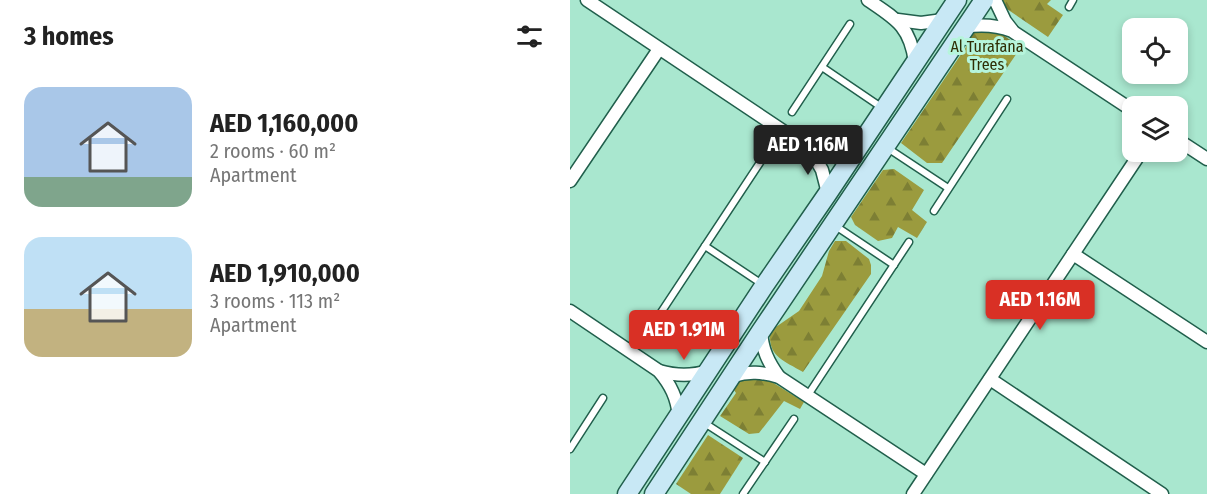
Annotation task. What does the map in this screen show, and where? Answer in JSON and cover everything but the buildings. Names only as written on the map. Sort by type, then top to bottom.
[{"type":"main road","points":[[627,494],[957,0]]},
{"type":"main road","points":[[660,492],[761,331],[984,0]]},
{"type":"main road","points":[[639,494],[666,452],[674,424]]},
{"type":"street","points":[[587,0],[810,150],[833,154],[857,149]]},
{"type":"street","points":[[869,0],[898,20],[910,40],[915,62]]},
{"type":"street","points":[[995,0],[1012,31]]},
{"type":"street","points":[[898,20],[921,23],[943,20]]},
{"type":"street","points":[[965,27],[989,25],[1012,31],[1122,103]]},
{"type":"street","points":[[570,181],[659,49]]},
{"type":"street","points":[[1188,147],[1207,159]]},
{"type":"street","points":[[810,150],[822,170],[828,194]]},
{"type":"street","points":[[913,494],[1135,162]]},
{"type":"street","points":[[1074,254],[1207,342]]},
{"type":"street","points":[[570,311],[659,370],[684,376],[709,370]]},
{"type":"street","points":[[761,331],[765,356],[779,377]]},
{"type":"street","points":[[659,370],[667,380],[677,404],[674,424]]},
{"type":"street","points":[[733,376],[744,372],[756,372],[779,377],[926,474]]},
{"type":"street","points":[[990,379],[1162,494]]},
{"type":"lane","points":[[1069,7],[1073,0]]},
{"type":"lane","points":[[792,112],[850,24]]},
{"type":"lane","points":[[822,67],[884,109]]},
{"type":"lane","points":[[933,212],[1007,99]]},
{"type":"lane","points":[[885,146],[948,188]]},
{"type":"lane","points":[[660,314],[765,155]]},
{"type":"lane","points":[[833,224],[894,265]]},
{"type":"lane","points":[[807,396],[909,242]]},
{"type":"lane","points":[[705,246],[764,286]]},
{"type":"lane","points":[[570,449],[603,398]]},
{"type":"lane","points":[[743,494],[794,419]]},
{"type":"lane","points":[[703,421],[765,462]]},
{"type":"green space","name":"Al Turafana Trees","points":[[1002,0],[1051,0],[1047,4],[1063,15],[1048,37],[1004,7]]},
{"type":"green space","name":"Al Turafana Trees","points":[[994,29],[1021,47],[942,163],[927,163],[901,143],[966,47],[967,37],[978,30]]},
{"type":"green space","points":[[894,169],[924,190],[912,210],[927,222],[917,238],[898,227],[892,238],[878,241],[855,225],[851,217],[883,170]]},
{"type":"green space","points":[[835,241],[846,241],[869,259],[871,274],[803,372],[778,357],[772,347],[770,331],[799,311],[822,276],[829,251]]},
{"type":"green space","points":[[764,377],[804,402],[800,409],[784,401],[759,433],[749,434],[720,416],[736,393],[732,387],[737,379]]},
{"type":"green space","points":[[708,435],[743,458],[720,494],[691,494],[676,484]]}]
